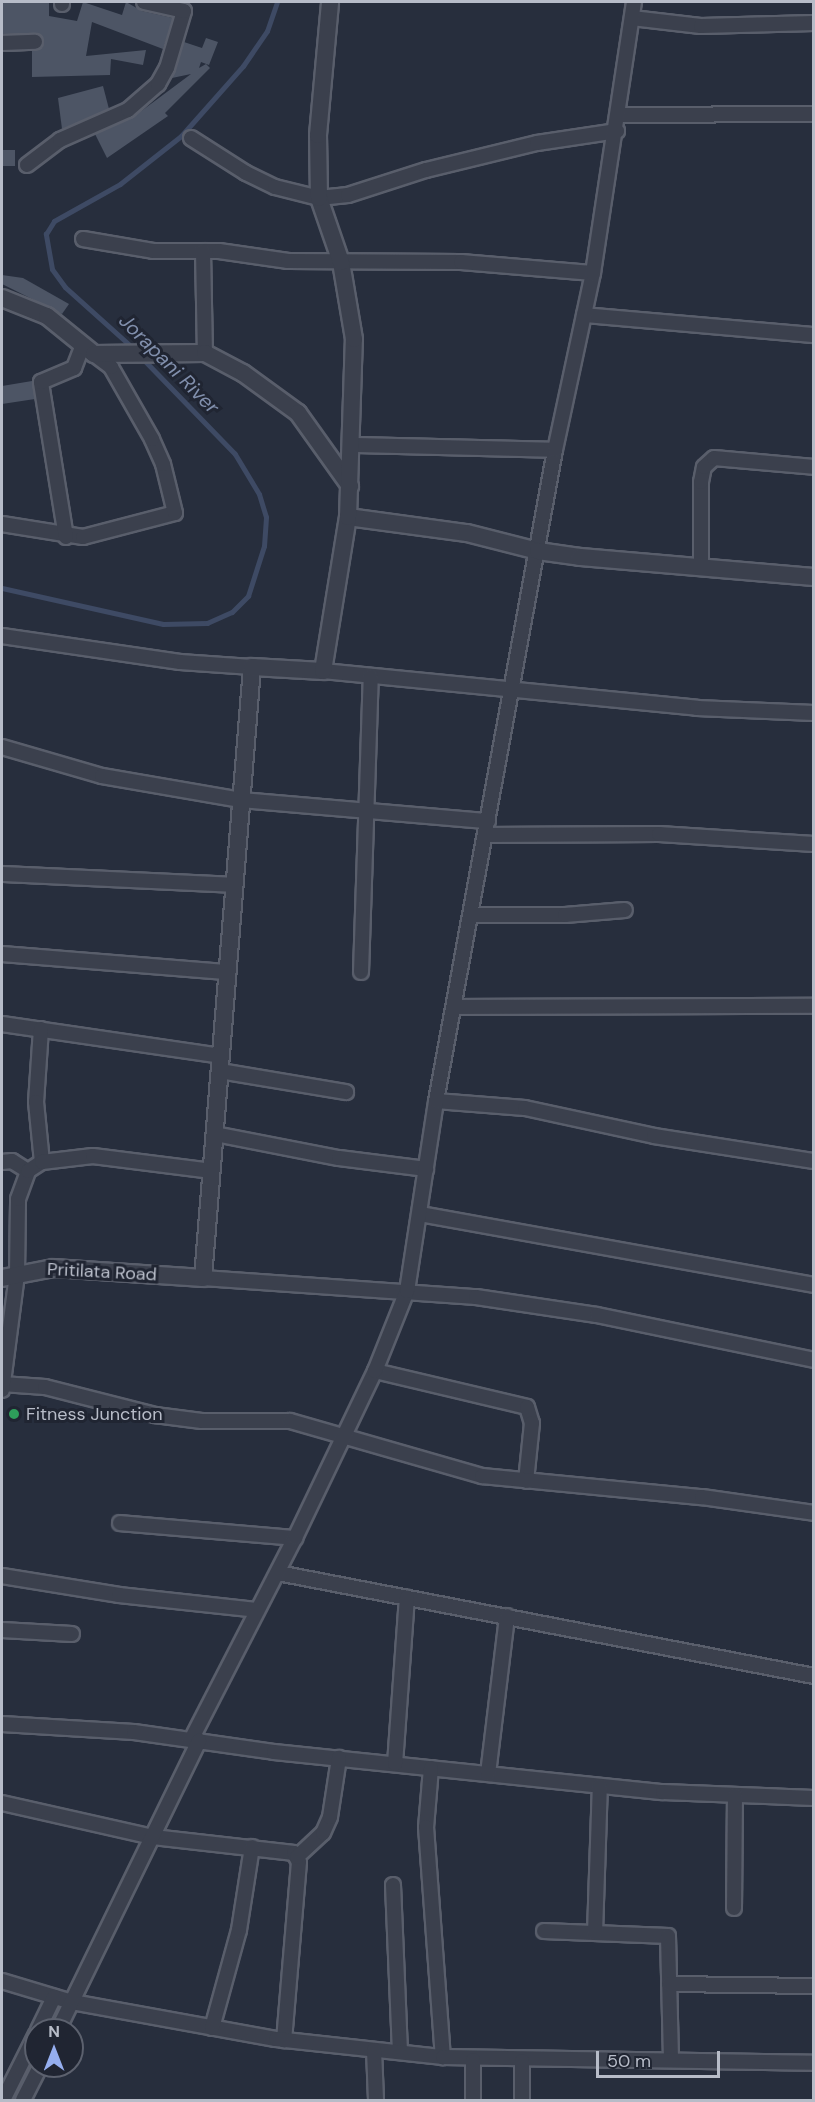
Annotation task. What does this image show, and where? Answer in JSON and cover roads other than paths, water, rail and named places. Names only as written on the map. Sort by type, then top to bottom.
[{"type":"street","points":[[27,165],[60,140],[128,110],[158,84],[167,68],[184,11],[144,2]]},
{"type":"street","points":[[323,671],[348,517],[353,445],[354,339],[341,262],[319,198],[318,135],[330,2]]},
{"type":"street","points":[[64,2018],[153,1837],[256,1610],[278,1573],[342,1434],[375,1371],[407,1291],[436,1101],[513,690],[555,450],[592,273],[617,131],[634,2]]},
{"type":"street","points":[[632,18],[701,26],[813,23]]},
{"type":"street","points":[[2,43],[35,42]]},
{"type":"street","points":[[619,115],[813,114]]},
{"type":"street","points":[[191,138],[246,173],[275,187],[319,198],[348,195],[426,170],[537,143],[617,131]]},
{"type":"street","points":[[83,239],[153,251],[203,252],[288,261],[461,262],[592,273]]},
{"type":"street","points":[[203,252],[205,353]]},
{"type":"street","points":[[2,298],[47,316],[88,351],[111,367],[152,439],[163,464],[175,513],[110,532],[66,537],[2,524]]},
{"type":"street","points":[[584,315],[813,335]]},
{"type":"street","points":[[88,351],[205,353],[270,390],[298,413],[350,486]]},
{"type":"street","points":[[66,537],[41,382],[74,368],[88,351]]},
{"type":"street","points":[[353,445],[555,450]]},
{"type":"street","points":[[701,567],[701,482],[704,467],[714,458],[813,467]]},
{"type":"street","points":[[348,517],[467,533],[538,551],[813,577]]},
{"type":"street","points":[[2,636],[170,661],[323,671],[698,708],[813,713]]},
{"type":"street","points":[[252,667],[203,1278],[407,1291],[597,1315],[813,1360]]},
{"type":"street","points":[[362,972],[371,676]]},
{"type":"street","points":[[2,747],[102,776],[242,800],[488,821]]},
{"type":"street","points":[[485,835],[659,834],[813,844]]},
{"type":"street","points":[[2,874],[235,885]]},
{"type":"street","points":[[471,915],[565,915],[626,910]]},
{"type":"street","points":[[2,954],[228,972]]},
{"type":"street","points":[[454,1007],[813,1006]]},
{"type":"street","points":[[2,1024],[41,1029],[220,1063],[346,1092]]},
{"type":"street","points":[[41,1029],[36,1102],[42,1162]]},
{"type":"street","points":[[436,1101],[525,1108],[654,1136],[813,1161]]},
{"type":"street","points":[[215,1134],[339,1158],[426,1169]]},
{"type":"street","points":[[2,1392],[9,1276],[18,1199],[28,1171],[42,1162],[93,1156],[212,1171]]},
{"type":"street","points":[[2,1161],[12,1161],[28,1171]]},
{"type":"street","points":[[420,1214],[813,1285]]},
{"type":"street","name":"Pritilata Road","points":[[9,1276],[54,1268],[203,1278]]},
{"type":"street","points":[[375,1371],[527,1407],[532,1423],[526,1481]]},
{"type":"street","points":[[2,1384],[54,1389],[155,1415],[202,1421],[290,1421],[342,1434],[436,1465],[526,1481],[702,1497],[813,1513]]},
{"type":"street","points":[[120,1523],[295,1538]]},
{"type":"street","points":[[278,1573],[813,1676]]},
{"type":"street","points":[[2,1576],[119,1595],[256,1610]]},
{"type":"street","points":[[395,1764],[407,1597]]},
{"type":"street","points":[[488,1774],[507,1616]]},
{"type":"street","points":[[2,1630],[72,1634]]},
{"type":"street","points":[[2,1724],[134,1732],[339,1758],[600,1786],[813,1798]]},
{"type":"street","points":[[284,2040],[297,1857],[323,1833],[330,1817],[339,1758]]},
{"type":"street","points":[[431,1768],[426,1827],[443,2057]]},
{"type":"street","points":[[595,1932],[600,1786]]},
{"type":"street","points":[[734,1908],[735,1795]]},
{"type":"street","points":[[2,1803],[153,1837],[288,1851],[297,1857]]},
{"type":"street","points":[[213,2028],[239,1930],[252,1847]]},
{"type":"street","points":[[393,1885],[400,2052]]},
{"type":"street","points":[[544,1931],[668,1936],[671,2059]]},
{"type":"street","points":[[2,1981],[72,2002],[213,2028],[284,2040],[443,2057],[522,2061],[671,2059],[813,2063]]},
{"type":"street","points":[[669,1984],[813,1986]]},
{"type":"street","points":[[44,2018],[54,1997]]},
{"type":"street","points":[[374,2050],[376,2100]]},
{"type":"street","points":[[24,2056],[4,2092],[25,2098],[34,2078]]},
{"type":"street","points":[[473,2060],[473,2100]]},
{"type":"street","points":[[522,2061],[522,2100]]},
{"type":"waterway","name":"Jorapani River","points":[[134,349],[65,287],[52,269],[46,234],[54,221],[120,184],[181,136],[243,66],[267,31],[277,2]]},
{"type":"waterway","name":"Jorapani River","points":[[2,588],[163,624],[207,623],[232,612],[248,596],[264,546],[266,517],[259,494],[235,454],[142,358]]},
{"type":"place","name":"Fitness Junction","points":[[14,1414]]}]
